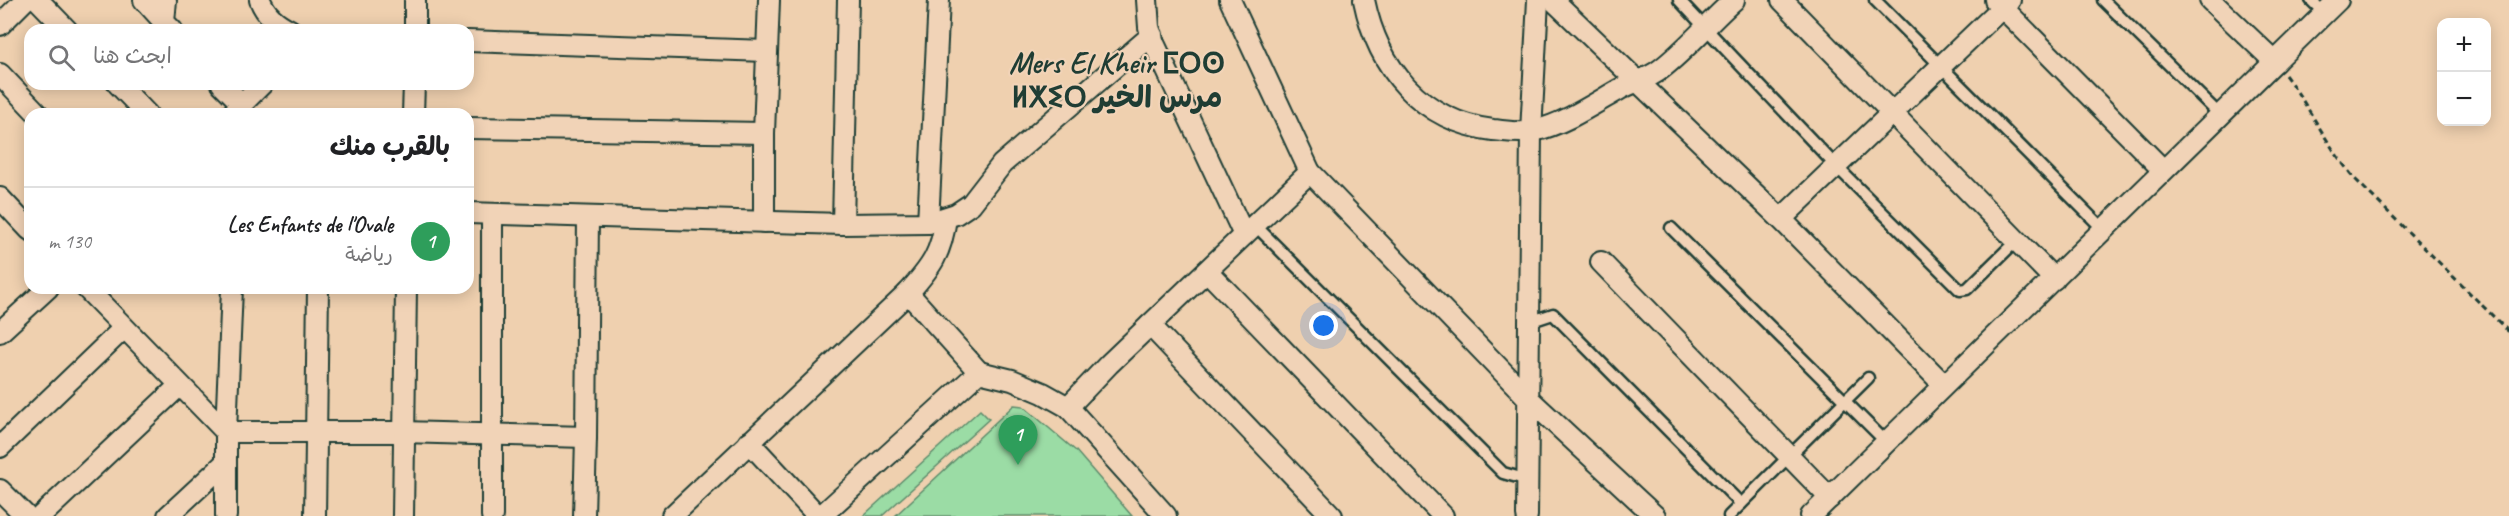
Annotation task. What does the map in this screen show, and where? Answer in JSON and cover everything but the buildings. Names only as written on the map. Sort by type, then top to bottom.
[{"type":"street","points":[[0,25],[25,0]]},
{"type":"street","points":[[38,0],[61,24]]},
{"type":"street","points":[[144,0],[166,24]]},
{"type":"street","points":[[166,0],[168,24]]},
{"type":"street","points":[[260,0],[267,14],[280,24]]},
{"type":"street","points":[[415,0],[415,24]]},
{"type":"street","points":[[765,222],[764,134],[769,0]]},
{"type":"street","points":[[843,224],[848,0]]},
{"type":"street","points":[[672,516],[908,292],[927,271],[942,245],[937,220],[939,0]]},
{"type":"street","points":[[1147,0],[1152,35],[1250,230]]},
{"type":"street","points":[[1230,0],[1310,172],[1528,398],[1655,516]]},
{"type":"street","points":[[1364,0],[1371,25],[1392,67],[1407,90],[1426,106],[1454,120],[1482,128],[1531,132],[1575,116],[1637,80],[1660,70],[1734,0]]},
{"type":"street","points":[[1527,516],[1531,132],[1538,0]]},
{"type":"street","points":[[1782,0],[2054,279]]},
{"type":"street","points":[[2210,0],[2275,62]]},
{"type":"street","points":[[1558,2],[1781,219],[1944,385]]},
{"type":"street","points":[[1781,219],[2003,2],[2163,170]]},
{"type":"street","points":[[1811,516],[2275,62],[2324,4]]},
{"type":"street","points":[[474,213],[843,224],[937,220],[971,204],[1002,164],[1152,35]]},
{"type":"street","points":[[474,41],[767,51]]},
{"type":"street","points":[[0,74],[32,108]]},
{"type":"street","points":[[124,90],[141,108]]},
{"type":"street","points":[[226,90],[236,108]]},
{"type":"street","points":[[238,108],[256,90]]},
{"type":"street","points":[[413,108],[414,90]]},
{"type":"street","points":[[474,128],[764,134]]},
{"type":"street","points":[[1068,407],[1310,172]]},
{"type":"street","points":[[0,198],[24,224]]},
{"type":"street","points":[[492,214],[492,516]]},
{"type":"street","points":[[584,516],[588,218]]},
{"type":"street","points":[[1601,262],[1830,498]]},
{"type":"street","points":[[1207,271],[1443,516]]},
{"type":"street","points":[[908,292],[979,372],[1012,380],[1068,407],[1166,516]]},
{"type":"street","points":[[1,330],[41,294]]},
{"type":"street","points":[[92,294],[226,432],[402,432],[586,437]]},
{"type":"street","points":[[225,516],[232,294]]},
{"type":"street","points":[[315,516],[318,294]]},
{"type":"street","points":[[402,516],[406,294]]},
{"type":"street","points":[[1150,325],[1332,516]]},
{"type":"street","points":[[0,447],[123,328]]},
{"type":"street","points":[[749,442],[819,516],[979,372]]},
{"type":"street","points":[[41,516],[179,386]]},
{"type":"street","points":[[168,516],[225,463]]},
{"type":"street","points":[[0,490],[26,516]]},
{"type":"lane","points":[[1679,0],[1836,166],[1960,290],[1967,289],[2016,241]]},
{"type":"lane","points":[[1875,0],[2104,230]]},
{"type":"lane","points":[[2103,0],[2220,115]]},
{"type":"lane","points":[[1671,228],[1886,442]]},
{"type":"lane","points":[[1250,230],[1503,473],[1528,480]]},
{"type":"lane","points":[[1529,322],[1553,314],[1741,504]]},
{"type":"lane","points":[[1729,516],[1868,378]]},
{"type":"path","points":[[2275,62],[2301,95],[2327,141],[2349,172],[2509,332]]},
{"type":"green space","points":[[1014,405],[1023,406],[1076,451],[1132,516],[895,516]]},
{"type":"green space","points":[[980,410],[989,419],[882,516],[863,516]]},
{"type":"place","name":"Les Enfants de l'Ovale","points":[[1018,465]]},
{"type":"district","name":"Mers El Kheir ⵎⵔⵙ ⵍⵅⵉⵔ مرس الخير","points":[[1117,80]]}]
